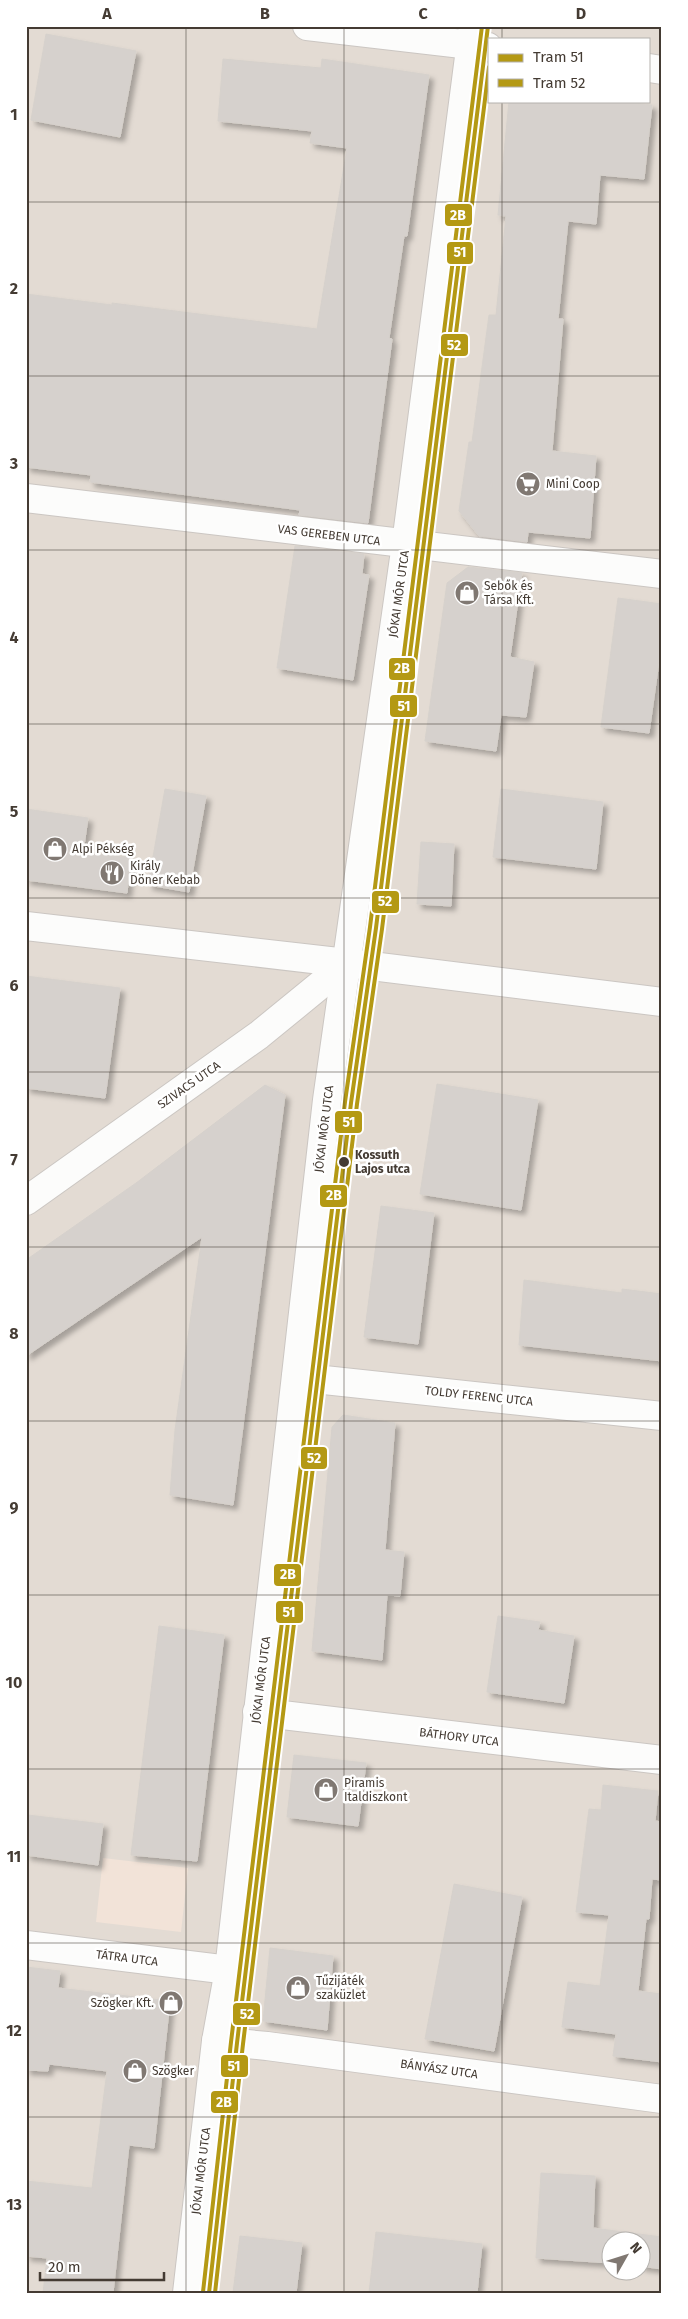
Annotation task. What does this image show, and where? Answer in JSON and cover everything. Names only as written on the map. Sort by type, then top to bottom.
[{"type":"street","points":[[307,26],[477,39]]},
{"type":"street","name":"JÓKAI MÓR UTCA","points":[[187,2293],[216,2041],[229,1970],[327,1100],[477,39]]},
{"type":"street","name":"VAS GEREBEN UTCA","points":[[26,498],[662,574]]},
{"type":"street","points":[[26,926],[662,1002]]},
{"type":"street","name":"SZIVACS UTCA","points":[[26,1201],[259,1035],[347,963]]},
{"type":"street","name":"TOLDY FERENC UTCA","points":[[296,1376],[662,1416]]},
{"type":"street","name":"BÁTHORY UTCA","points":[[257,1712],[662,1760]]},
{"type":"street","name":"TÁTRA UTCA","points":[[26,1945],[229,1970]]},
{"type":"street","name":"BÁNYÁSZ UTCA","points":[[216,2041],[268,2046],[662,2099]]},
{"type":"shaded area","points":[[26,26],[662,26],[662,2293],[26,2293]]},
{"type":"shaded area","points":[[103,1858],[188,1868],[181,1932],[96,1922]]},
{"type":"building","points":[[46,34],[136,51],[120,137],[31,120]]},
{"type":"building","points":[[223,59],[321,68],[322,59],[429,75],[407,236],[404,236],[389,338],[392,339],[368,523],[299,515],[300,510],[90,482],[91,475],[26,467],[26,294],[317,329],[347,148],[310,143],[312,131],[218,121]]},
{"type":"building","points":[[509,102],[624,102],[652,105],[644,179],[600,175],[596,224],[568,221],[558,319],[563,319],[552,451],[596,456],[590,538],[528,532],[527,542],[479,536],[459,511],[469,442],[472,442],[489,315],[496,315],[506,216],[498,215]]},
{"type":"building","points":[[295,546],[364,554],[362,574],[369,575],[353,680],[277,668]]},
{"type":"building","points":[[468,567],[522,573],[510,657],[534,662],[526,717],[501,715],[496,751],[425,741],[447,583]]},
{"type":"building","points":[[618,598],[662,604],[662,640],[649,733],[601,727]]},
{"type":"building","points":[[165,789],[206,796],[189,892],[148,885]]},
{"type":"building","points":[[501,789],[603,802],[596,869],[493,857]]},
{"type":"building","name":"Alpi Pékség","points":[[26,809],[88,818],[83,853],[131,857],[127,893],[26,880]]},
{"type":"building","points":[[421,842],[454,844],[451,906],[417,904]]},
{"type":"building","points":[[26,976],[120,988],[105,1098],[26,1088]]},
{"type":"building","points":[[437,1084],[538,1100],[521,1210],[420,1194]]},
{"type":"building","points":[[265,1085],[285,1095],[233,1505],[170,1495],[175,1430],[202,1237],[26,1356],[26,1260],[136,1183]]},
{"type":"building","points":[[381,1206],[434,1213],[418,1344],[364,1337]]},
{"type":"building","points":[[524,1280],[622,1293],[622,1289],[662,1294],[662,1361],[519,1345]]},
{"type":"building","points":[[343,1415],[395,1423],[385,1550],[404,1552],[400,1596],[387,1595],[382,1660],[312,1651],[332,1427]]},
{"type":"building","points":[[498,1616],[540,1622],[538,1630],[574,1636],[564,1703],[487,1692]]},
{"type":"building","points":[[159,1626],[224,1635],[197,1861],[131,1855]]},
{"type":"building","name":"Piramis Italdiszkont","points":[[294,1755],[366,1763],[358,1826],[287,1817]]},
{"type":"building","points":[[603,1785],[658,1791],[655,1821],[662,1822],[662,1880],[652,1879],[649,1919],[646,1919],[638,1991],[662,1994],[662,2062],[613,2056],[616,2034],[562,2027],[568,1982],[600,1986],[609,1915],[576,1912],[589,1809],[601,1810]]},
{"type":"building","points":[[28,1815],[103,1824],[98,1865],[26,1855]]},
{"type":"building","points":[[454,1884],[522,1897],[494,2051],[425,2039]]},
{"type":"building","name":"Tűzijáték szaküzlet","points":[[270,1948],[333,1956],[327,2030],[263,2021]]},
{"type":"building","points":[[26,1967],[60,1971],[58,1988],[170,2001],[154,2148],[129,2145],[113,2293],[43,2293],[47,2258],[26,2256],[26,2181],[92,2188],[107,2071],[49,2064],[48,2071],[26,2070]]},
{"type":"building","points":[[541,2173],[595,2176],[593,2228],[624,2232],[600,2232],[600,2262],[536,2258]]},
{"type":"building","points":[[376,2232],[482,2244],[477,2293],[369,2293]]},
{"type":"building","points":[[650,2235],[662,2237],[662,2269],[650,2267]]},
{"type":"building","points":[[240,2236],[302,2243],[296,2293],[233,2293]]},
{"type":"tram line","name":"51","points":[[209,2293],[237,2043],[351,1103],[376,928],[488,26]]},
{"type":"tram line","name":"52","points":[[215,2293],[243,2044],[357,1104],[382,929],[488,75]]},
{"type":"transit line","name":"2B","points":[[203,2292],[231,2042],[345,1102],[370,927],[482,26]]},
{"type":"place","name":"Mini Coop","points":[[528,484]]},
{"type":"place","name":"Sebők és Társa Kft.","points":[[467,593]]},
{"type":"place","name":"Alpi Pékség","points":[[55,849]]},
{"type":"place","name":"Király Döner Kebab","points":[[112,873]]},
{"type":"place","name":"Kossuth Lajos utca","points":[[344,1162]]},
{"type":"place","name":"Piramis Italdiszkont","points":[[326,1790]]},
{"type":"place","name":"Tűzijáték szaküzlet","points":[[298,1988]]},
{"type":"place","name":"Szögker Kft.","points":[[171,2003]]},
{"type":"place","name":"Szögker","points":[[135,2071]]}]
